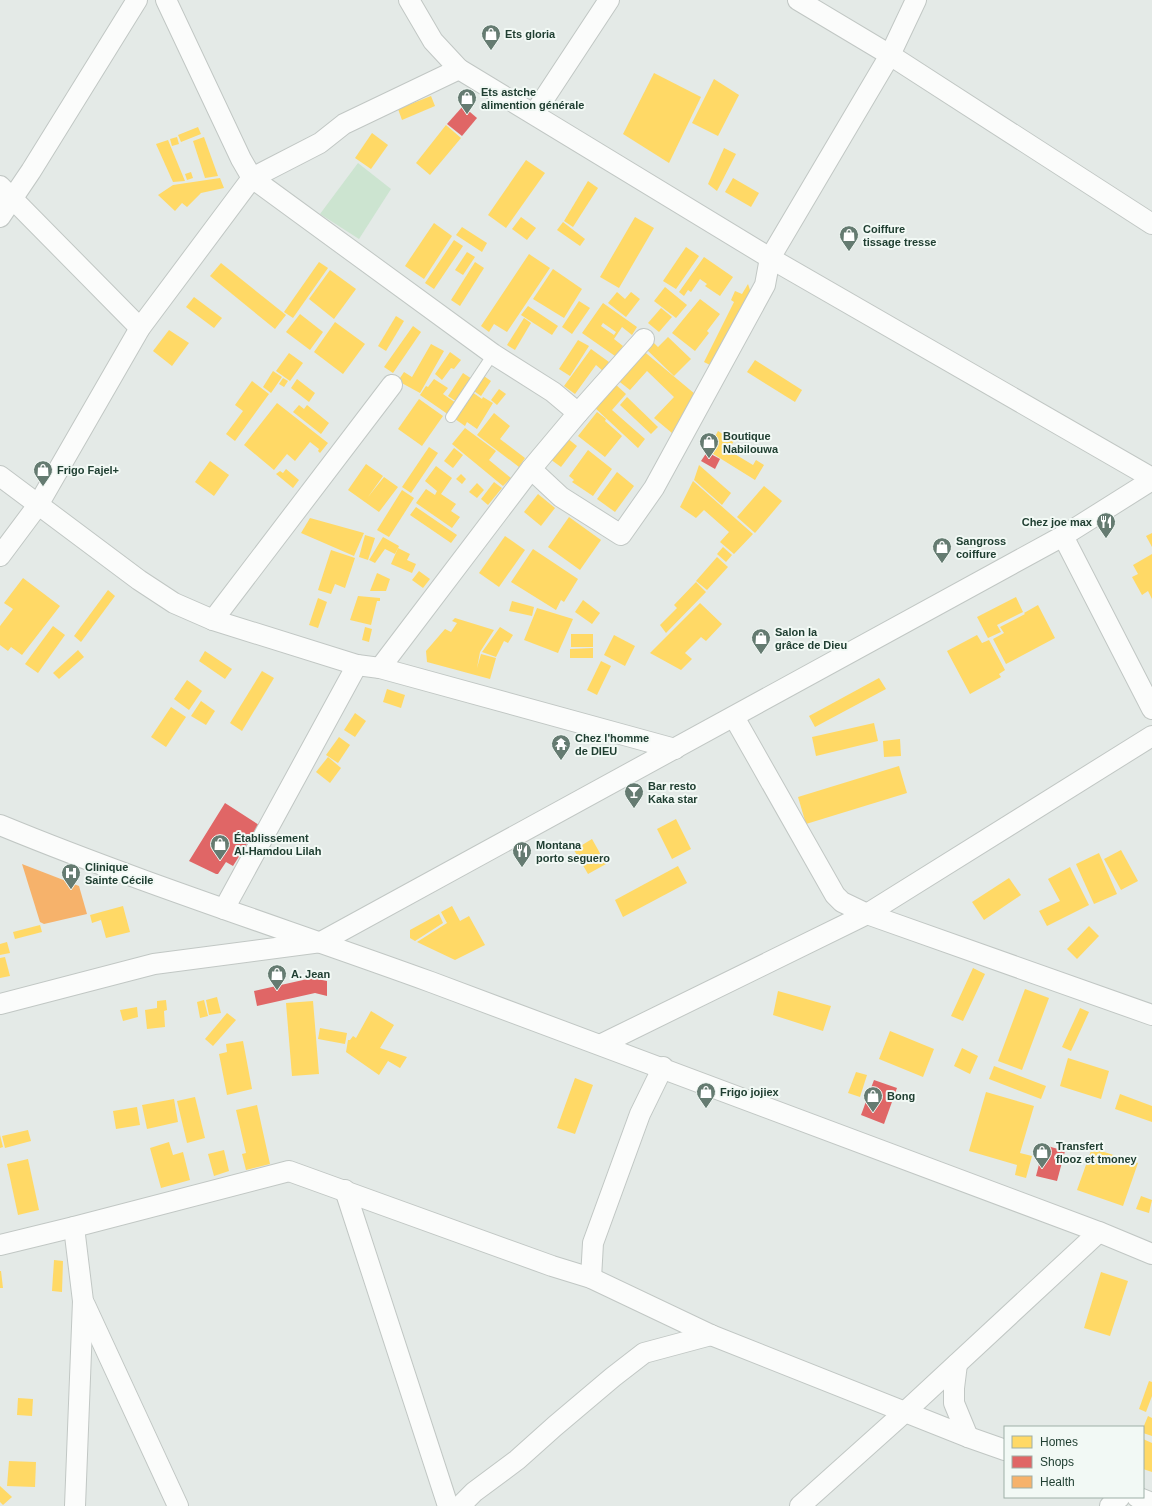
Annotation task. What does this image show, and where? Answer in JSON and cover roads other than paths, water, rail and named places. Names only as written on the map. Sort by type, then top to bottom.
[{"type":"street","points":[[0,217],[7,192],[137,0]]},
{"type":"street","points":[[166,0],[241,159],[252,178],[493,354],[553,392],[578,413]]},
{"type":"street","points":[[0,1004],[154,964],[321,942],[675,748],[734,718],[1063,536],[1152,479],[770,258],[459,69],[433,41],[409,0]]},
{"type":"street","points":[[534,114],[609,0]]},
{"type":"street","points":[[798,0],[890,55],[1152,224]]},
{"type":"street","points":[[531,469],[561,497],[621,535],[654,488],[765,285],[770,258],[890,55],[916,0]]},
{"type":"street","points":[[0,556],[38,505],[140,328],[252,178],[320,143],[344,124],[459,69]]},
{"type":"street","points":[[7,192],[140,328]]},
{"type":"street","points":[[380,668],[531,469],[578,413],[644,339]]},
{"type":"street","points":[[213,620],[392,385]]},
{"type":"street","points":[[0,476],[139,580],[174,603],[213,620],[357,665],[380,668],[675,748]]},
{"type":"street","points":[[1063,536],[1152,709]]},
{"type":"street","points":[[224,909],[357,665]]},
{"type":"street","points":[[734,718],[835,895],[842,902],[866,914],[1152,1015]]},
{"type":"street","points":[[602,1044],[866,914],[1152,736]]},
{"type":"street","points":[[0,825],[72,854],[602,1044],[1099,1232],[1152,1254]]},
{"type":"street","points":[[591,1278],[593,1243],[640,1114],[663,1068]]},
{"type":"street","points":[[0,1245],[289,1171],[552,1266],[591,1278],[711,1335],[1004,1450]]},
{"type":"street","points":[[345,1190],[448,1506]]},
{"type":"street","points":[[74,1227],[83,1301],[75,1506]]},
{"type":"street","points":[[800,1506],[958,1364],[1099,1232]]},
{"type":"street","points":[[83,1301],[178,1506]]},
{"type":"street","points":[[460,1506],[474,1492],[517,1460],[554,1426],[644,1353],[711,1335]]},
{"type":"street","points":[[958,1364],[954,1388],[954,1403],[968,1436]]},
{"type":"street","points":[[1110,1506],[1119,1498]]},
{"type":"street","points":[[1140,1498],[1152,1503]]},
{"type":"lane","points":[[451,417],[493,354]]},
{"type":"place","name":"Ets gloria","points":[[491,51]]},
{"type":"place","name":"Ets astche alimention générale","points":[[467,115]]},
{"type":"place","name":"Coiffure tissage tresse","points":[[849,252]]},
{"type":"place","name":"Boutique Nabilouwa","points":[[709,459]]},
{"type":"place","name":"Frigo Fajel+","points":[[43,487]]},
{"type":"place","name":"Chez joe max","points":[[1106,539]]},
{"type":"place","name":"Sangross coiffure","points":[[942,564]]},
{"type":"place","name":"Salon la grâce de Dieu","points":[[761,655]]},
{"type":"place","name":"Chez l'homme de DIEU","points":[[561,761]]},
{"type":"place","name":"Bar resto Kaka star","points":[[634,809]]},
{"type":"place","name":"Établissement Al-Hamdou Lilah","points":[[220,861]]},
{"type":"place","name":"Montana porto seguero","points":[[522,868]]},
{"type":"place","name":"Clinique Sainte Cécile","points":[[71,890]]},
{"type":"place","name":"A. Jean","points":[[277,991]]},
{"type":"place","name":"Frigo jojiex","points":[[706,1109]]},
{"type":"place","name":"Bong","points":[[873,1113]]},
{"type":"place","name":"Transfert flooz et tmoney","points":[[1042,1169]]}]
